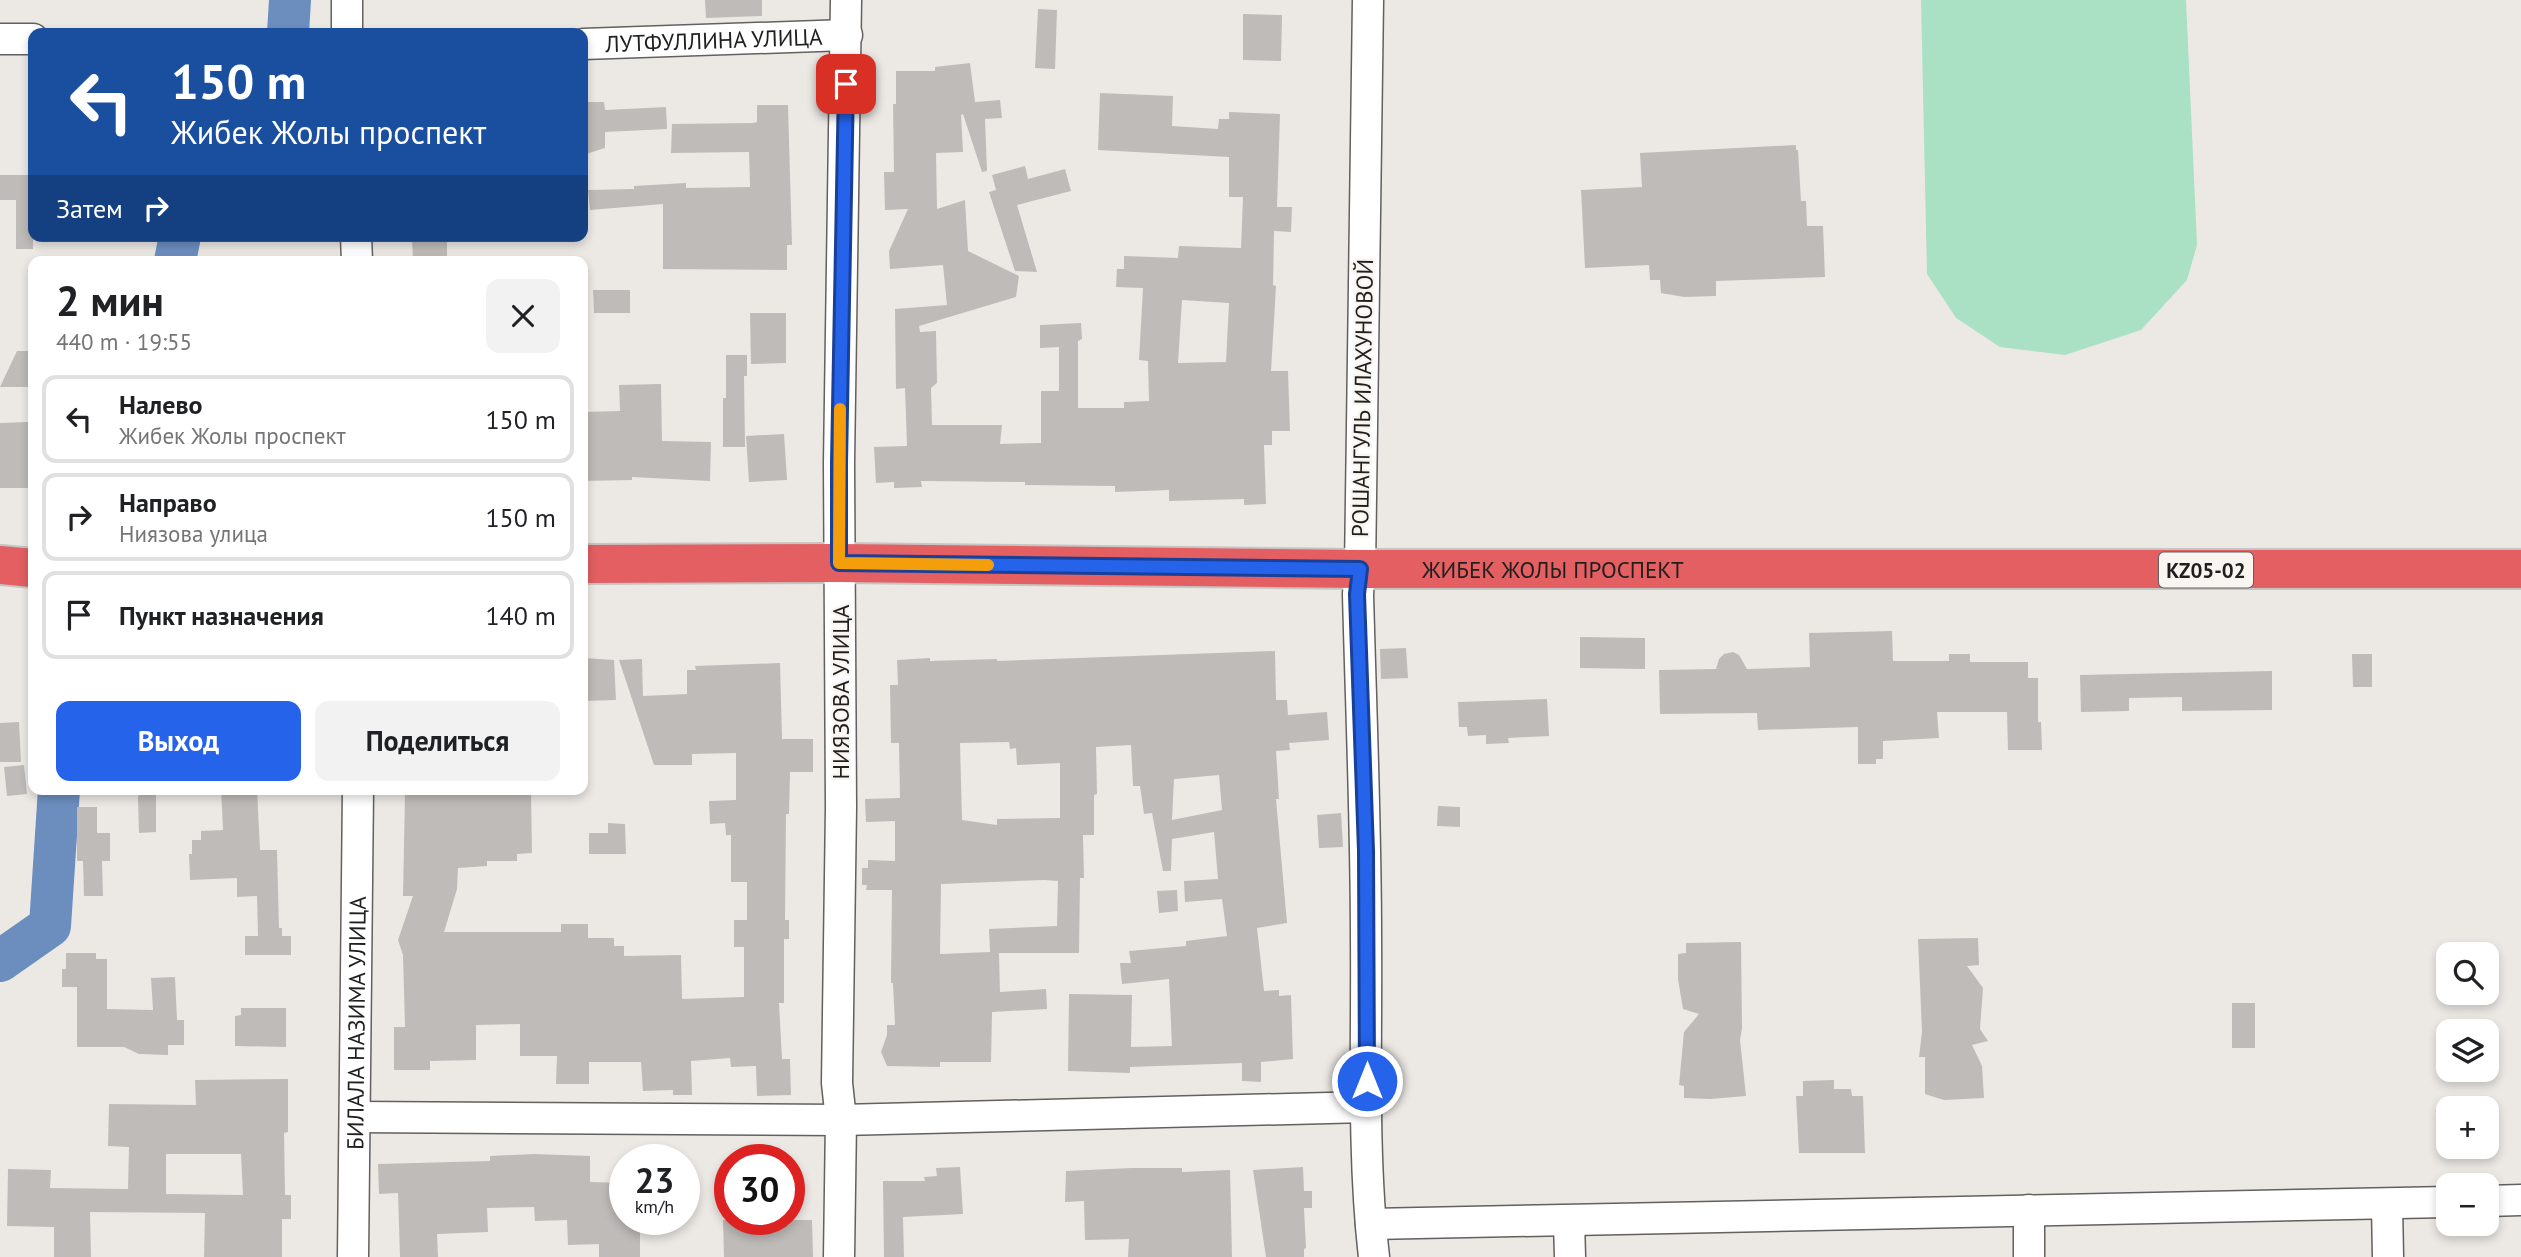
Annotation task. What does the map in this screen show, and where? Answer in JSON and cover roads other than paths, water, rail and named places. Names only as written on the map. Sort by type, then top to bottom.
[{"type":"highway","name":"ЖИБЕК ЖОЛЫ ПРОСПЕКТ","points":[[588,564],[839,563],[1360,569],[2521,569]]},
{"type":"street","points":[[347,0],[347,28]]},
{"type":"street","name":"НИЯЗОВА УЛИЦА","points":[[839,1257],[839,449],[846,0]]},
{"type":"street","name":"РОШАНГУЛЬ ИЛАХУНОВОЙ","points":[[1368,0],[1360,569],[1357,594],[1366,851],[1367,1107],[1374,1257]]},
{"type":"street","name":"ЛУТФУЛЛИНА УЛИЦА","points":[[588,44],[847,35]]},
{"type":"street","points":[[0,39],[28,39]]},
{"type":"street","name":"БИЛАЛА НАЗИМА УЛИЦА","points":[[353,1257],[358,795]]},
{"type":"street","points":[[355,1117],[841,1120],[1367,1107]]},
{"type":"street","points":[[2499,1201],[2521,1200]]},
{"type":"street","points":[[1371,1224],[2436,1203]]},
{"type":"street","points":[[2387,1205],[2388,1257]]},
{"type":"street","points":[[2029,1210],[2029,1257]]},
{"type":"street","points":[[1569,1221],[1570,1257]]},
{"type":"waterway","points":[[288,28],[290,0]]},
{"type":"waterway","points":[[176,256],[179,242]]},
{"type":"waterway","points":[[0,961],[50,926],[59,795]]}]
